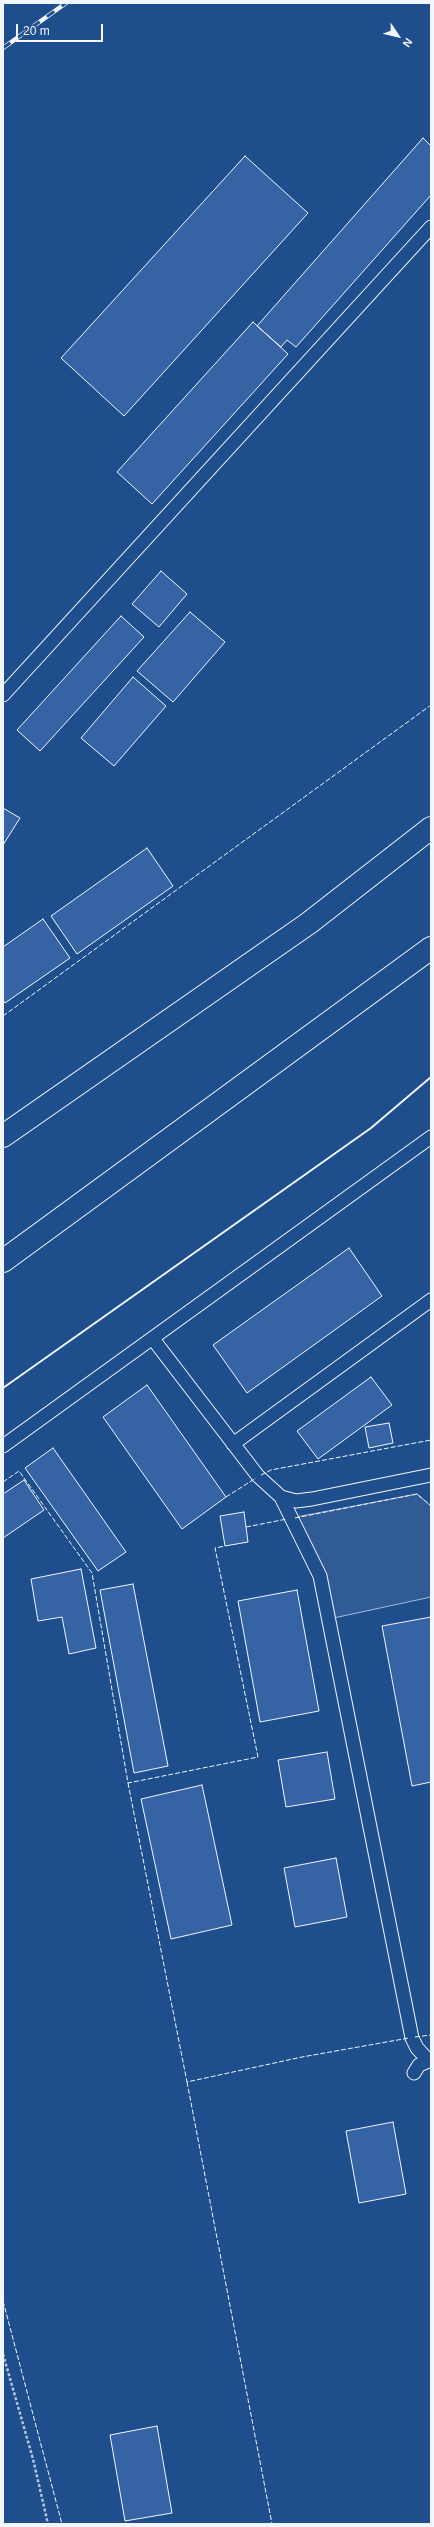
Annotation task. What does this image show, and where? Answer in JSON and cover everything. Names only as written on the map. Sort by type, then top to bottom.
[{"type":"highway","points":[[3,1136],[309,922],[431,828]]},
{"type":"highway","points":[[3,1262],[431,948]]},
{"type":"lane","points":[[3,695],[431,227]]},
{"type":"lane","points":[[3,1446],[431,1137]]},
{"type":"lane","points":[[233,1444],[431,1300]]},
{"type":"lane","points":[[153,1339],[258,1476],[282,1497],[320,1576],[412,2038],[429,2060],[419,2065],[414,2072]]},
{"type":"lane","points":[[282,1497],[296,1501],[312,1499],[431,1475]]},
{"type":"path","points":[[3,2354],[48,2524]]},
{"type":"shaded area","points":[[417,1494],[431,1506],[431,1597],[329,1619],[320,1576],[291,1518]]},
{"type":"building","points":[[423,138],[431,146],[431,195],[296,347],[287,340],[281,347],[257,326]]},
{"type":"building","points":[[245,156],[308,213],[124,416],[61,358]]},
{"type":"building","points":[[253,322],[288,354],[152,504],[117,472]]},
{"type":"building","points":[[161,571],[187,594],[159,627],[132,604]]},
{"type":"building","points":[[190,612],[225,642],[173,702],[137,671]]},
{"type":"building","points":[[121,616],[144,637],[40,751],[17,730]]},
{"type":"building","points":[[133,677],[166,706],[114,766],[81,738]]},
{"type":"building","points":[[3,808],[20,818],[3,845]]},
{"type":"building","points":[[147,848],[173,886],[77,954],[51,916]]},
{"type":"building","points":[[43,919],[70,958],[5,1003],[3,1000],[3,947]]},
{"type":"building","points":[[349,1248],[382,1296],[247,1393],[213,1345]]},
{"type":"building","points":[[371,1377],[392,1405],[318,1459],[297,1431]]},
{"type":"building","points":[[147,1385],[226,1497],[182,1529],[103,1417]]},
{"type":"building","points":[[389,1423],[393,1443],[369,1448],[365,1427]]},
{"type":"building","points":[[53,1448],[126,1552],[98,1571],[25,1468]]},
{"type":"building","points":[[24,1480],[44,1510],[3,1538],[3,1494]]},
{"type":"building","points":[[244,1512],[248,1542],[225,1546],[220,1516]]},
{"type":"building","points":[[81,1569],[96,1648],[69,1654],[62,1617],[38,1621],[31,1579]]},
{"type":"building","points":[[133,1584],[168,1766],[134,1773],[100,1590]]},
{"type":"building","points":[[297,1590],[319,1711],[260,1722],[238,1601]]},
{"type":"building","points":[[431,1617],[431,1782],[412,1786],[382,1626]]},
{"type":"building","points":[[327,1752],[335,1799],[286,1807],[278,1760]]},
{"type":"building","points":[[202,1785],[232,1925],[171,1939],[141,1799]]},
{"type":"building","points":[[336,1858],[347,1917],[295,1927],[284,1868]]},
{"type":"building","points":[[393,2122],[406,2194],[359,2203],[346,2131]]},
{"type":"building","points":[[157,2426],[172,2513],[125,2521],[110,2435]]},
{"type":"railway","points":[[3,48],[66,3]]},
{"type":"fence","points":[[3,1016],[431,705]]},
{"type":"fence","points":[[261,1475],[271,1470],[431,1440]]},
{"type":"fence","points":[[3,1482],[19,1471],[92,1573],[128,1783],[258,1757],[215,1548],[225,1546]]},
{"type":"fence","points":[[226,1497],[256,1478]]},
{"type":"fence","points":[[295,1518],[417,1494],[431,1506]]},
{"type":"fence","points":[[246,1527],[287,1519]]},
{"type":"fence","points":[[128,1783],[187,2082],[302,2057],[409,2038]]},
{"type":"fence","points":[[415,2037],[431,2035]]},
{"type":"fence","points":[[187,2082],[272,2524]]},
{"type":"fence","points":[[3,2301],[62,2524]]},
{"type":"wall","points":[[3,1388],[371,1128],[431,1077]]}]
